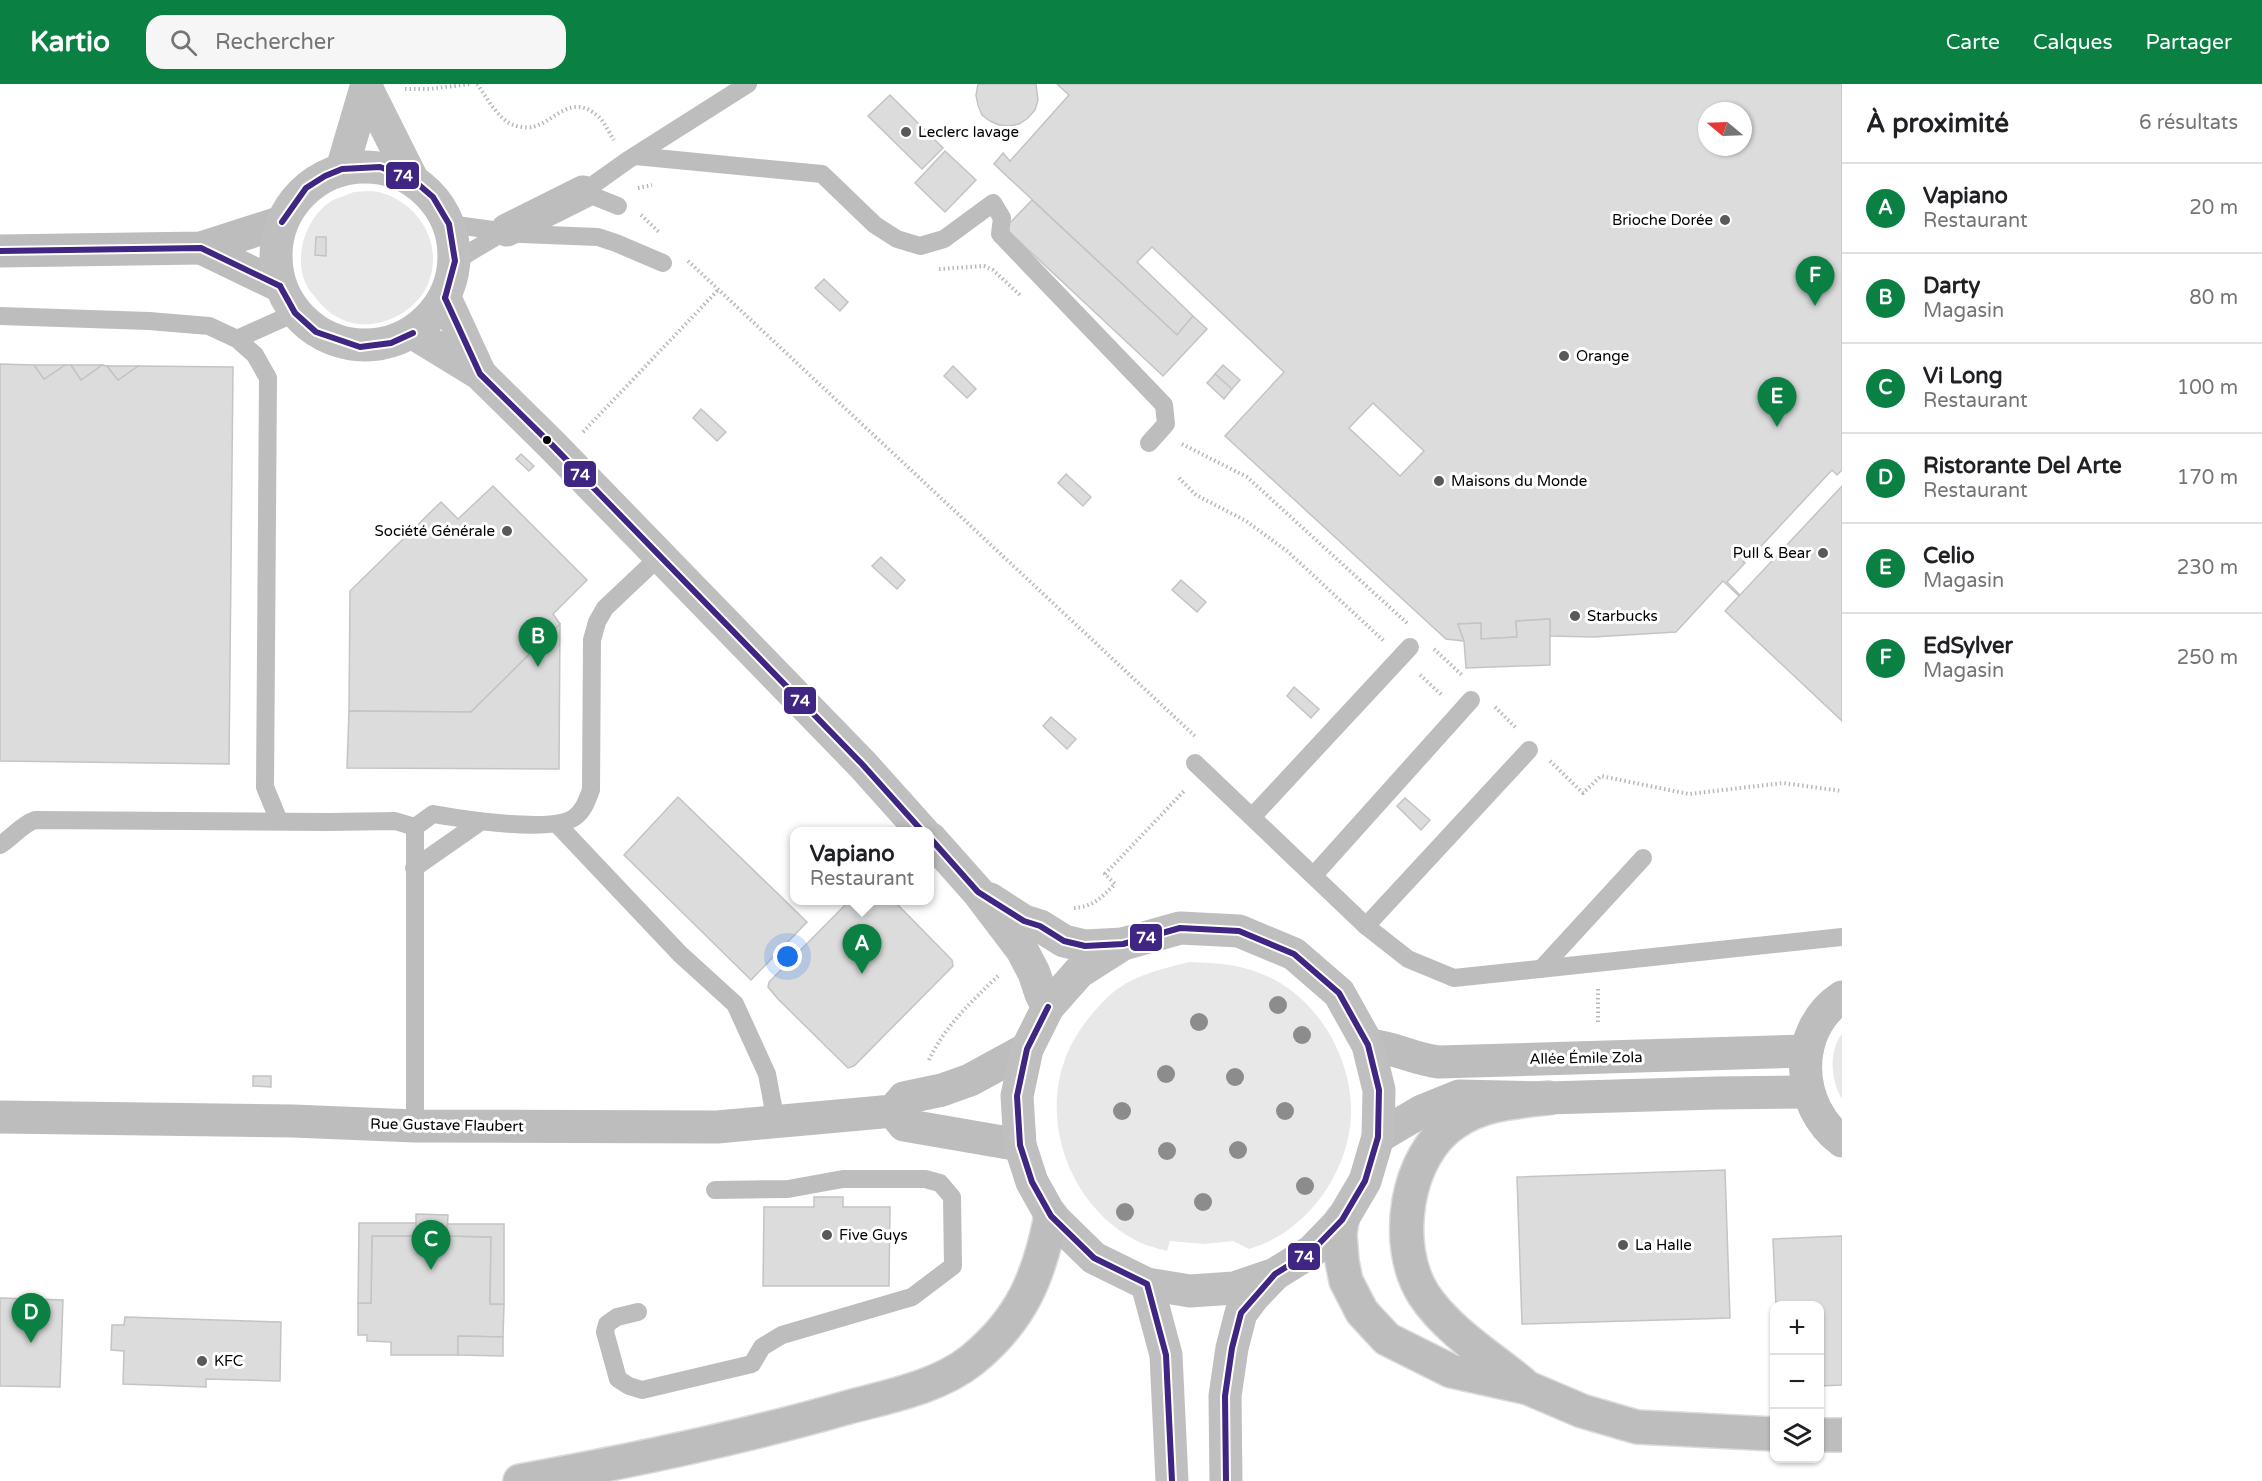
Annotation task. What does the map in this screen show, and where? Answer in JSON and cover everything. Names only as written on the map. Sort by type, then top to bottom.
[{"type":"main road","points":[[507,230],[583,192]]},
{"type":"main road","points":[[0,251],[201,248],[282,222]]},
{"type":"main road","points":[[201,248],[287,299]]},
{"type":"main road","points":[[1842,997],[1824,1015],[1813,1032],[1807,1051],[1805,1072],[1808,1092],[1817,1114],[1831,1133],[1842,1141]]},
{"type":"main road","name":"Allée Émile Zola","points":[[1368,1045],[1388,1047],[1421,1060],[1439,1062],[1807,1051]]},
{"type":"main road","name":"Rue Gustave Flaubert","points":[[0,1116],[293,1121],[415,1126],[717,1127],[892,1111],[904,1098],[942,1090],[970,1080],[1028,1049]]},
{"type":"main road","points":[[1378,1137],[1422,1111],[1459,1096],[1548,1098],[1808,1092]]},
{"type":"main road","points":[[1528,1388],[1441,1318],[1423,1294],[1412,1270],[1406,1215],[1411,1189],[1424,1160],[1440,1136],[1454,1123],[1494,1104],[1548,1098]]},
{"type":"main road","points":[[892,1111],[904,1125],[1020,1145]]},
{"type":"main road","points":[[520,1481],[743,1436],[909,1390],[942,1378],[970,1362],[992,1342],[1026,1300],[1038,1270],[1052,1216]]},
{"type":"main road","points":[[1342,1220],[1340,1234],[1346,1281],[1362,1312],[1387,1339],[1451,1371],[1528,1388],[1582,1411],[1637,1427],[1770,1434]]},
{"type":"main road","points":[[1824,1434],[1842,1435]]},
{"type":"street","points":[[342,169],[367,86]]},
{"type":"street","points":[[367,86],[412,179]]},
{"type":"street","points":[[380,167],[412,179],[433,197],[449,224],[455,261],[445,298],[436,312],[413,333],[392,343],[360,347],[316,332],[287,299],[275,259],[282,222],[306,188],[342,169],[380,167]]},
{"type":"street","points":[[445,298],[480,374]]},
{"type":"street","points":[[413,333],[480,374],[554,446],[659,557],[862,764],[919,827]]},
{"type":"street","points":[[934,842],[978,892],[1023,950],[1048,1007]]},
{"type":"street","points":[[978,892],[1024,921],[1040,926],[1064,941],[1085,946],[1123,944],[1180,928],[1239,932],[1294,954],[1339,993],[1368,1045],[1379,1090],[1378,1137],[1365,1181],[1342,1220],[1312,1251],[1275,1274],[1234,1288],[1223,1289],[1190,1291],[1147,1284],[1094,1258],[1052,1216],[1032,1182],[1020,1145],[1017,1096],[1028,1049],[1048,1007],[1079,972],[1123,944]]},
{"type":"street","points":[[1226,1481],[1225,1396],[1232,1348],[1241,1313],[1275,1274]]},
{"type":"street","points":[[1147,1284],[1166,1355],[1172,1481]]},
{"type":"lane","points":[[583,192],[748,84]]},
{"type":"lane","points":[[632,158],[822,174],[875,225],[897,239],[920,246],[944,239],[993,203],[1002,218],[1000,234],[1164,405],[1166,424],[1149,443]]},
{"type":"lane","points":[[583,192],[618,206]]},
{"type":"lane","points":[[449,224],[536,235],[598,237],[663,263]]},
{"type":"lane","points":[[455,261],[507,230]]},
{"type":"lane","points":[[237,339],[287,299]]},
{"type":"lane","points":[[0,316],[149,321],[208,326],[237,339],[255,355],[268,378],[265,787],[279,821]]},
{"type":"lane","points":[[414,827],[433,814],[480,822],[557,824],[574,818],[585,807],[591,789],[592,640],[597,622],[605,608],[659,557]]},
{"type":"lane","points":[[1253,816],[1408,645]]},
{"type":"lane","points":[[1314,874],[1471,700]]},
{"type":"lane","points":[[1366,926],[1526,743]]},
{"type":"lane","points":[[1199,767],[1314,874],[1366,926],[1408,959],[1454,978],[1842,937]]},
{"type":"lane","points":[[0,845],[28,822],[35,820],[394,820],[414,827]]},
{"type":"lane","points":[[414,868],[480,822]]},
{"type":"lane","points":[[557,824],[680,954],[735,1004],[767,1074],[776,1122]]},
{"type":"lane","points":[[414,827],[415,1126]]},
{"type":"lane","points":[[1541,969],[1643,858]]},
{"type":"lane","points":[[638,1312],[617,1317],[607,1324],[605,1332],[618,1379],[642,1390],[752,1365],[762,1347],[782,1335],[912,1297],[952,1266],[952,1197],[940,1183],[925,1179],[843,1179],[788,1189],[715,1190]]},
{"type":"path","points":[[367,86],[429,89],[470,84]]},
{"type":"path","points":[[477,84],[503,118],[513,125],[532,128],[564,109],[575,107],[587,110],[599,117],[632,158],[638,188],[636,196]]},
{"type":"path","points":[[638,188],[652,185],[663,186]]},
{"type":"path","points":[[638,212],[661,234]]},
{"type":"path","points":[[685,258],[922,482],[1217,755],[1199,767],[1106,874],[1115,884],[1098,902],[1085,907],[1068,908]]},
{"type":"path","points":[[938,269],[984,266],[993,270],[1027,302]]},
{"type":"path","points":[[576,439],[719,289]]},
{"type":"path","points":[[1162,429],[1174,441],[1247,477],[1408,645],[1445,698]]},
{"type":"path","points":[[1179,478],[1196,495],[1246,521],[1408,645]]},
{"type":"path","points":[[1431,646],[1464,677]]},
{"type":"path","points":[[1489,702],[1526,743]]},
{"type":"path","points":[[1549,760],[1583,793],[1600,776],[1689,794],[1783,783],[1842,791]]},
{"type":"path","points":[[925,1069],[936,1046],[955,1017],[1005,969]]},
{"type":"shaded area","points":[[354,192],[382,193],[396,199],[418,217],[431,243],[432,271],[421,297],[402,314],[378,323],[353,323],[332,314],[311,292],[302,269],[303,242],[314,218],[333,200]],"holes":[[[316,238],[326,238],[325,255],[315,255]]]},
{"type":"shaded area","points":[[1189,962],[1249,969],[1287,987],[1317,1016],[1330,1034],[1346,1073],[1351,1115],[1348,1137],[1333,1179],[1321,1198],[1306,1215],[1270,1241],[1249,1249],[1233,1241],[1204,1244],[1170,1241],[1167,1251],[1137,1241],[1115,1227],[1096,1209],[1080,1188],[1068,1165],[1060,1140],[1057,1114],[1058,1088],[1067,1053],[1083,1026],[1118,988],[1147,974]]},
{"type":"shaded area","points":[[1842,1034],[1842,1099],[1833,1075],[1833,1058]]},
{"type":"building","points":[[978,84],[1036,84],[1038,100],[1035,110],[1019,124],[999,125],[990,121],[982,115],[978,105],[976,95]]},
{"type":"building","points":[[1057,84],[1842,84],[1842,470],[1837,475],[1832,470],[1750,558],[1748,556],[1743,562],[1745,563],[1727,582],[1740,595],[1842,486],[1842,721],[1725,611],[1739,596],[1723,581],[1676,632],[1593,637],[1550,636],[1550,619],[1516,621],[1517,637],[1481,639],[1481,623],[1458,624],[1464,641],[1446,639],[1225,436],[1284,372],[1152,247],[1137,262],[1193,316],[1177,335],[994,164],[1003,153],[1010,161],[1069,95]],"holes":[[[1373,403],[1424,451],[1400,476],[1349,428]]]},
{"type":"building","name":"Leclerc lavage","points":[[890,95],[943,148],[922,169],[868,116]]},
{"type":"building","points":[[945,151],[976,180],[945,212],[915,183]]},
{"type":"building","points":[[1032,200],[1177,335],[1193,316],[1207,329],[1163,376],[1005,228]]},
{"type":"building","points":[[316,237],[326,237],[326,256],[315,255]]},
{"type":"building","points":[[824,279],[848,302],[840,311],[815,288]]},
{"type":"building","points":[[0,364],[34,365],[44,379],[65,365],[71,365],[81,380],[102,365],[107,366],[118,380],[138,366],[233,367],[229,764],[0,761]]},
{"type":"building","points":[[34,365],[65,365],[44,379]]},
{"type":"building","points":[[71,365],[102,365],[81,380]]},
{"type":"building","points":[[1223,365],[1240,380],[1232,389],[1215,374]]},
{"type":"building","points":[[107,366],[138,366],[118,380]]},
{"type":"building","points":[[953,366],[976,389],[967,398],[944,376]]},
{"type":"building","points":[[1215,374],[1232,389],[1224,399],[1207,383]]},
{"type":"building","points":[[701,409],[726,432],[717,441],[693,418]]},
{"type":"building","points":[[521,454],[534,466],[529,471],[516,459]]},
{"type":"building","points":[[1066,474],[1091,497],[1083,506],[1058,483]]},
{"type":"building","points":[[493,486],[587,580],[553,614],[560,624],[471,712],[349,711],[350,591],[441,502],[458,519]]},
{"type":"building","points":[[881,557],[905,580],[897,589],[872,566]]},
{"type":"building","points":[[1181,580],[1206,602],[1197,612],[1172,590]]},
{"type":"building","points":[[1550,619],[1550,665],[1466,668],[1464,641],[1458,624],[1481,623],[1481,639],[1517,637],[1516,621]]},
{"type":"building","points":[[560,624],[559,769],[347,768],[349,711],[471,712]]},
{"type":"building","points":[[1294,687],[1319,709],[1311,718],[1287,696]]},
{"type":"building","points":[[1051,717],[1076,739],[1067,749],[1043,726]]},
{"type":"building","points":[[678,797],[807,922],[751,980],[624,855]]},
{"type":"building","points":[[1405,798],[1430,820],[1421,830],[1397,806]]},
{"type":"building","points":[[845,905],[898,905],[952,960],[953,966],[854,1066],[848,1068],[778,999],[768,987],[769,982]]},
{"type":"building","points":[[253,1076],[271,1076],[271,1087],[253,1086]]},
{"type":"building","name":"La Halle","points":[[1725,1170],[1730,1318],[1522,1324],[1517,1177]]},
{"type":"building","name":"Five Guys","points":[[814,1197],[843,1197],[843,1207],[890,1207],[889,1286],[763,1286],[764,1207],[814,1207]]},
{"type":"building","points":[[416,1214],[448,1215],[447,1236],[491,1237],[490,1304],[504,1304],[503,1337],[458,1336],[458,1355],[391,1355],[391,1342],[367,1341],[367,1335],[358,1335],[358,1303],[371,1303],[372,1236],[416,1236]]},
{"type":"building","points":[[359,1223],[416,1223],[416,1236],[372,1236],[371,1303],[358,1303]]},
{"type":"building","points":[[447,1224],[504,1224],[504,1304],[490,1304],[491,1237],[447,1236]]},
{"type":"building","points":[[1842,1236],[1842,1385],[1824,1386],[1824,1301],[1776,1301],[1773,1239]]},
{"type":"building","points":[[0,1298],[63,1300],[60,1387],[0,1386]]},
{"type":"building","name":"KFC","points":[[125,1317],[281,1322],[280,1381],[206,1379],[206,1387],[123,1384],[124,1351],[111,1350],[112,1325],[124,1325]]},
{"type":"building","points":[[458,1336],[503,1337],[503,1356],[458,1355]]},
{"type":"transit line","name":"74","points":[[282,222],[306,188],[342,169],[380,167],[412,179],[433,197],[449,224],[455,261],[445,298]]},
{"type":"transit line","name":"74","points":[[0,251],[201,248],[280,286]]},
{"type":"transit line","name":"74","points":[[280,286],[295,313],[316,332],[360,347],[391,343],[413,333]]},
{"type":"transit line","name":"74","points":[[445,298],[480,374],[862,764],[919,827]]},
{"type":"transit line","name":"74","points":[[934,842],[978,892],[1024,921],[1040,926],[1064,941],[1085,946],[1123,944],[1180,928],[1239,931],[1294,954],[1339,993],[1368,1045],[1379,1090],[1378,1137],[1365,1181],[1342,1220],[1312,1251],[1275,1274],[1241,1313],[1232,1348],[1225,1396],[1226,1481]]},
{"type":"transit line","name":"74","points":[[1048,1007],[1027,1049],[1017,1096],[1020,1145],[1032,1182],[1051,1216],[1094,1258],[1147,1284],[1166,1355],[1172,1481]]},
{"type":"place","name":"Leclerc lavage","points":[[906,132]]},
{"type":"place","name":"Brioche Dorée","points":[[1725,220]]},
{"type":"place","name":"EdSylver","points":[[1815,306]]},
{"type":"place","name":"Orange","points":[[1564,356]]},
{"type":"place","name":"Celio","points":[[1777,427]]},
{"type":"place","name":"Maisons du Monde","points":[[1439,481]]},
{"type":"place","name":"Société Générale","points":[[507,531]]},
{"type":"place","name":"Pull & Bear","points":[[1823,553]]},
{"type":"place","name":"Starbucks","points":[[1575,616]]},
{"type":"place","name":"Darty","points":[[538,667]]},
{"type":"place","name":"Vapiano","points":[[862,974]]},
{"type":"place","name":"Five Guys","points":[[827,1235]]},
{"type":"place","name":"La Halle","points":[[1623,1245]]},
{"type":"place","name":"Vi Long","points":[[431,1270]]},
{"type":"place","name":"Ristorante Del Arte","points":[[31,1343]]},
{"type":"place","name":"KFC","points":[[202,1361]]}]
